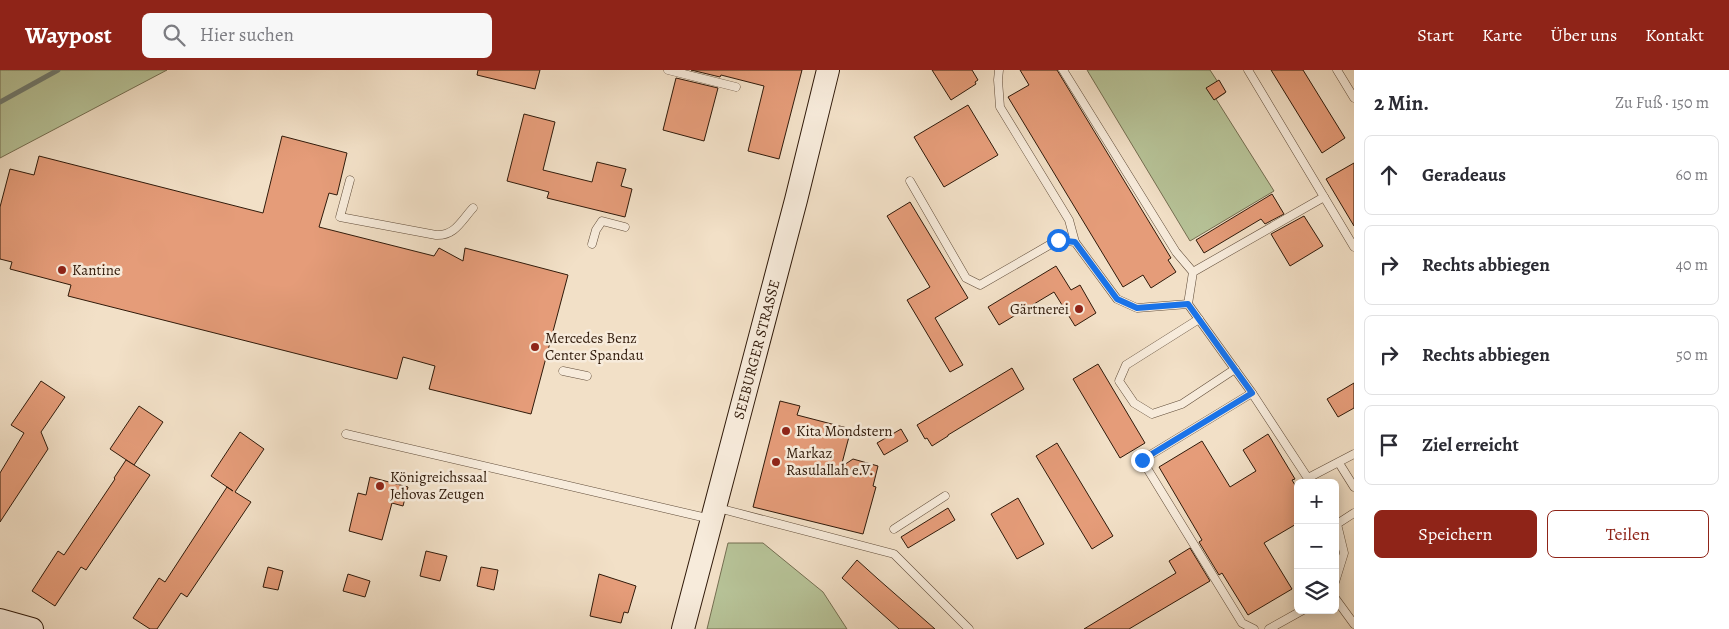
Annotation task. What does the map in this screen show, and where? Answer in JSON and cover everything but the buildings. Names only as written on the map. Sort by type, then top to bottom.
[{"type":"street","name":"SEEBURGER STRASSE","points":[[683,629],[828,70]]},
{"type":"street","points":[[0,620],[32,629]]},
{"type":"lane","points":[[668,70],[736,87]]},
{"type":"lane","points":[[999,70],[1000,107],[1069,220],[1075,242],[1117,299],[1137,308],[1188,304]]},
{"type":"lane","points":[[1063,70],[1176,252],[1193,272],[1188,304],[1252,393],[1308,479]]},
{"type":"lane","points":[[1248,70],[1354,247]]},
{"type":"lane","points":[[1337,70],[1354,98]]},
{"type":"lane","points":[[350,180],[340,217],[445,236],[451,233],[472,208]]},
{"type":"lane","points":[[910,181],[966,278],[980,285],[1058,240],[1075,242]]},
{"type":"lane","points":[[1193,272],[1324,197]]},
{"type":"lane","points":[[592,244],[596,230],[602,221],[625,227]]},
{"type":"lane","points":[[1199,319],[1126,366],[1119,381],[1129,396],[1134,403],[1152,414],[1182,404],[1235,370]]},
{"type":"lane","points":[[563,370],[587,376]]},
{"type":"lane","points":[[1252,393],[1142,460],[1242,623],[1254,629]]},
{"type":"lane","points":[[346,434],[894,554],[969,629]]},
{"type":"lane","points":[[1311,479],[1354,454]]},
{"type":"lane","points":[[1339,463],[1354,487]]},
{"type":"lane","points":[[894,529],[945,496]]},
{"type":"lane","points":[[1339,520],[1354,513]]},
{"type":"lane","points":[[1337,524],[1344,553],[1339,569]]},
{"type":"lane","points":[[1339,603],[1354,624]]},
{"type":"lane","points":[[1269,629],[1296,614]]},
{"type":"green space","points":[[0,70],[167,70],[0,158]]},
{"type":"green space","points":[[1087,70],[1210,70],[1225,93],[1216,99],[1274,191],[1190,241]]},
{"type":"green space","points":[[728,543],[763,543],[823,592],[847,629],[707,629]]},
{"type":"waterway","points":[[0,102],[58,70]]},
{"type":"place","name":"Kantine","points":[[62,270]]},
{"type":"place","name":"Gärtnerei","points":[[1079,309]]},
{"type":"place","name":"Mercedes Benz Center Spandau","points":[[535,347]]},
{"type":"place","name":"Kita Mondstern","points":[[786,431]]},
{"type":"place","name":"Markaz Rasulallah e.V.","points":[[776,462]]},
{"type":"place","name":"Königreichssaal Jehovas Zeugen","points":[[380,486]]},
{"type":"route","points":[[1058,240],[1075,242],[1117,299],[1137,308],[1188,304],[1252,393],[1142,460]]}]
